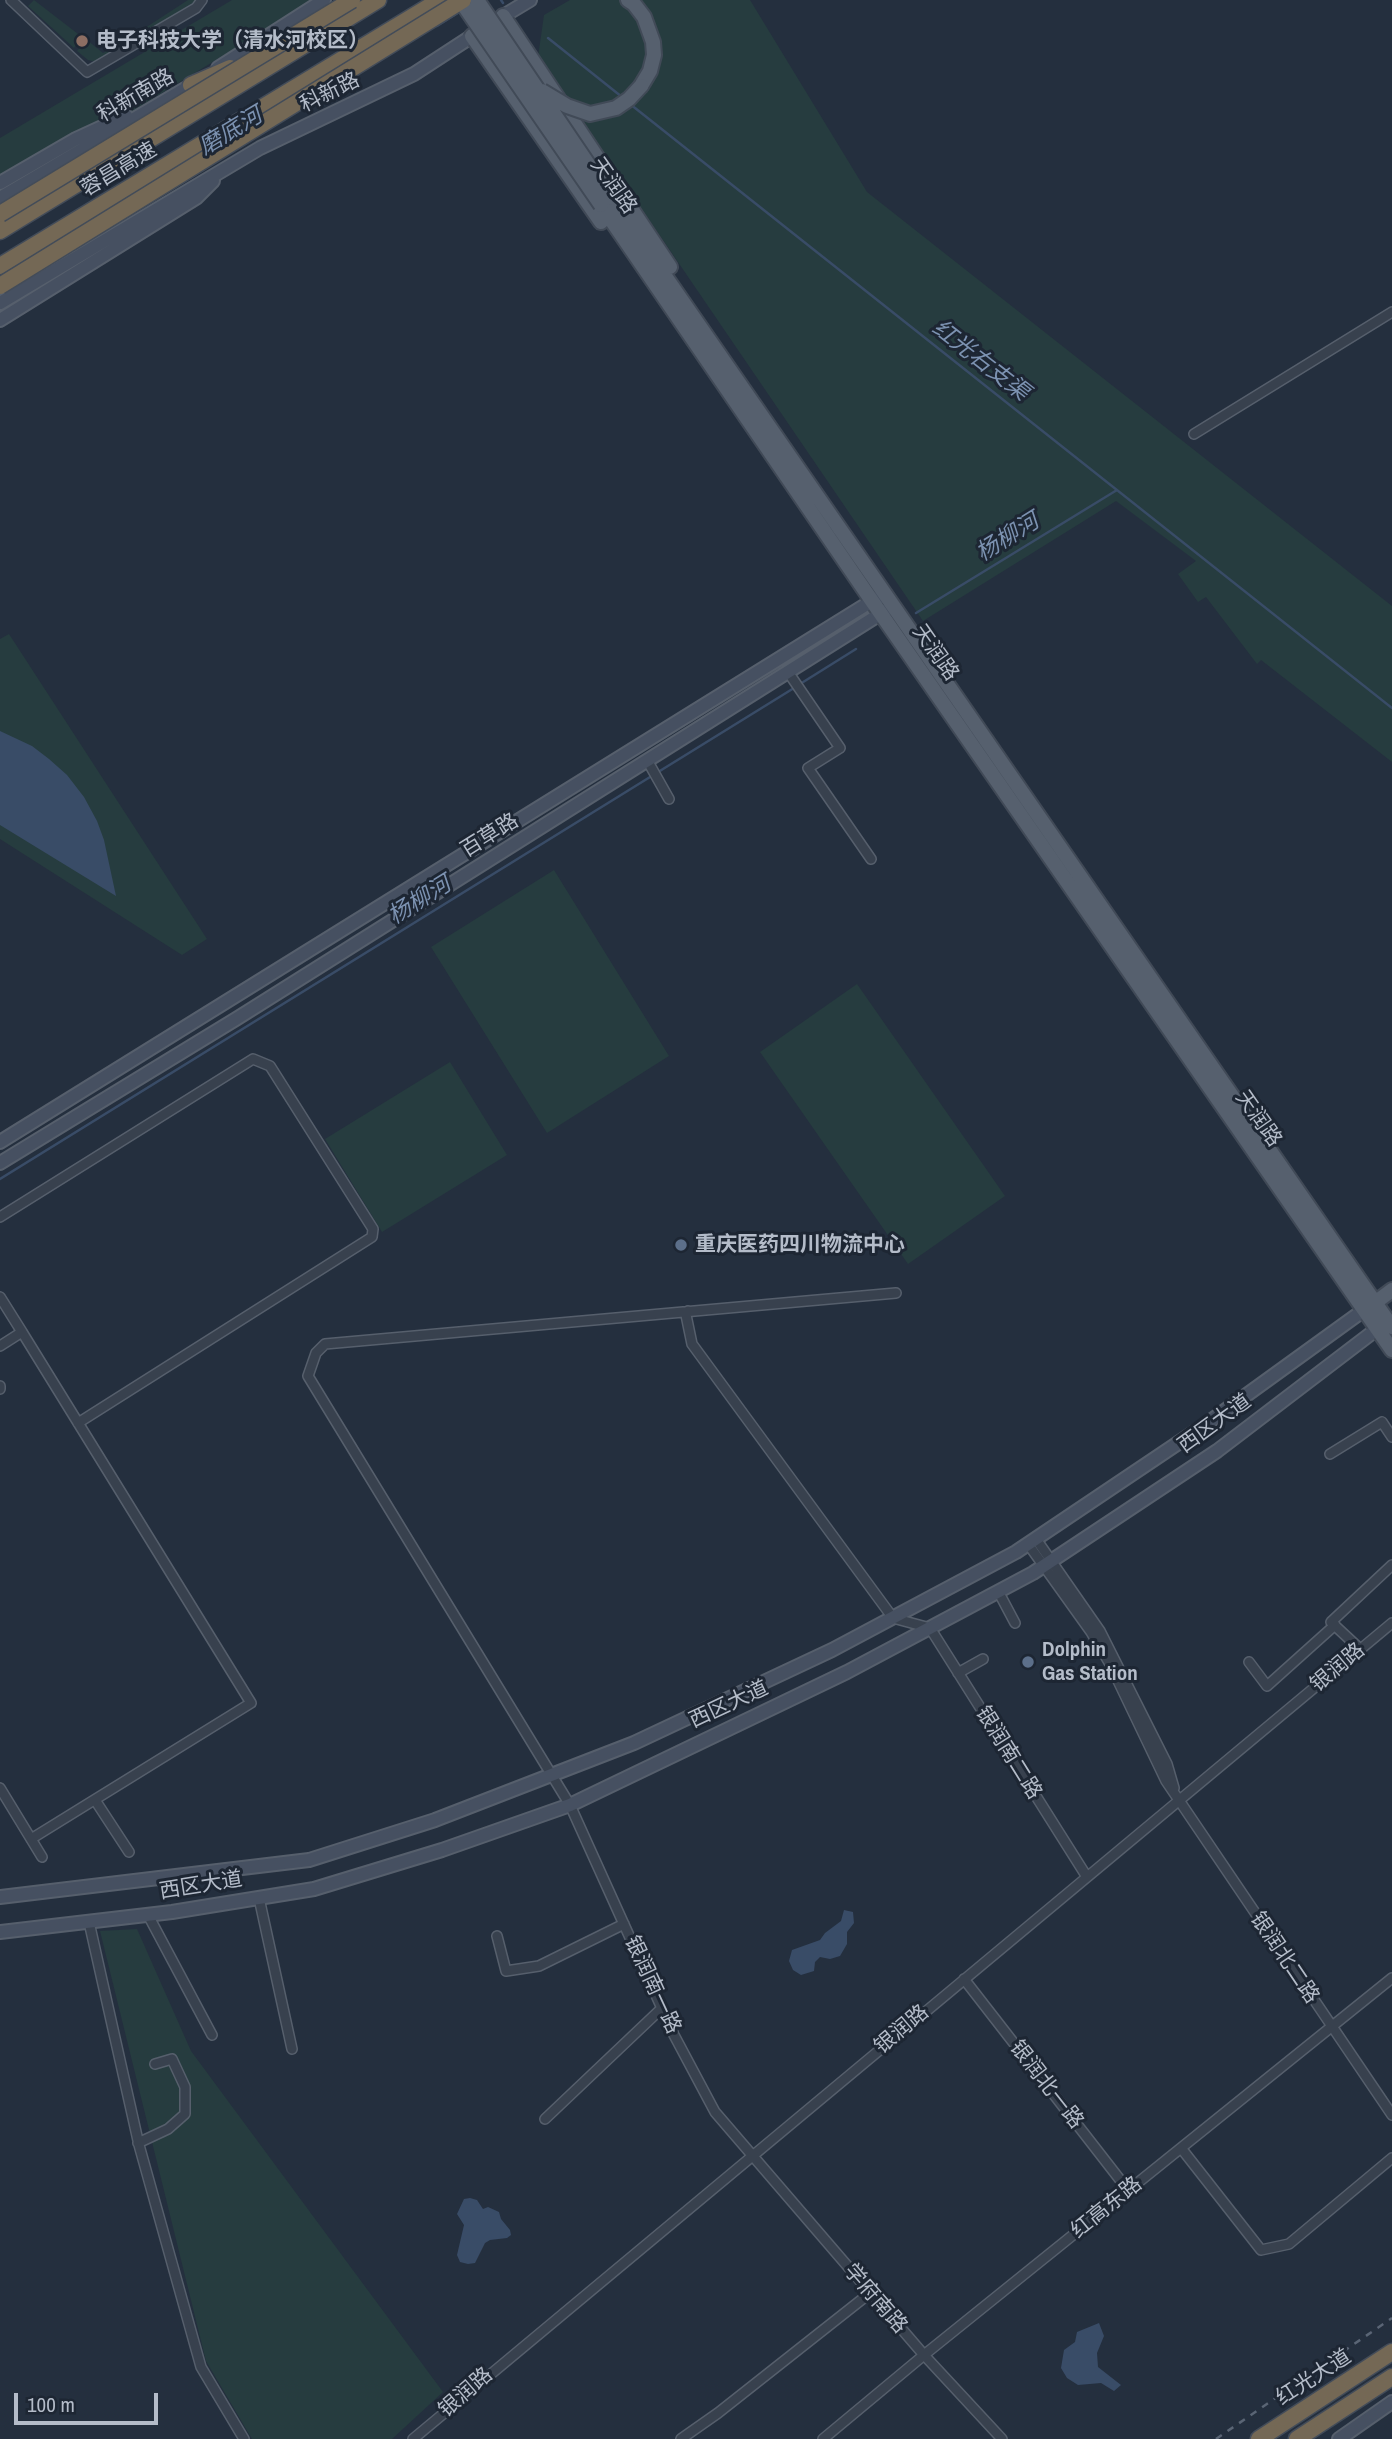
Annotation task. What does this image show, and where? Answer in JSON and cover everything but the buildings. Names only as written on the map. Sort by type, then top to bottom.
[{"type":"highway","points":[[0,214],[352,0]]},
{"type":"highway","name":"蓉昌高速","points":[[0,266],[440,0]]},
{"type":"highway","points":[[0,286],[462,0]]},
{"type":"highway","points":[[191,85],[377,1]]},
{"type":"highway","name":"蓉昌高速","points":[[0,231],[377,1]]},
{"type":"highway","name":"红光大道","points":[[1259,2439],[1392,2351]]},
{"type":"highway","name":"红光大道","points":[[1297,2439],[1392,2377]]},
{"type":"main road","name":"科新南路","points":[[0,198],[191,85],[324,0]]},
{"type":"main road","name":"天润路","points":[[462,0],[606,202],[1369,1307],[1387,1323],[1392,1350]]},
{"type":"main road","name":"天润路","points":[[477,0],[606,202]]},
{"type":"main road","name":"科新路","points":[[0,303],[260,148],[414,74],[530,0]]},
{"type":"main road","points":[[531,82],[549,97],[590,114],[616,108],[629,99],[650,71],[654,55],[653,42],[644,17],[628,0]]},
{"type":"main road","points":[[503,16],[686,292],[703,342]]},
{"type":"main road","points":[[472,36],[659,305],[703,342]]},
{"type":"main road","points":[[2,182],[76,139],[191,85]]},
{"type":"main road","points":[[0,320],[196,198],[226,168]]},
{"type":"main road","name":"百草路","points":[[0,1163],[794,681],[883,604]]},
{"type":"main road","name":"百草路","points":[[0,1142],[883,604]]},
{"type":"main road","name":"西区大道","points":[[0,1897],[309,1860],[435,1819],[634,1744],[832,1650],[1032,1541],[1205,1425],[1392,1290]]},
{"type":"main road","name":"西区大道","points":[[0,1933],[148,1915],[314,1889],[442,1850],[570,1805],[847,1672],[1047,1563],[1217,1451],[1387,1323]]},
{"type":"main road","points":[[1339,2439],[1392,2403]]},
{"type":"street","points":[[11,0],[87,72],[196,8],[202,0]]},
{"type":"street","points":[[1194,434],[1392,312]]},
{"type":"street","points":[[794,681],[839,748],[808,768],[871,859]]},
{"type":"street","points":[[652,769],[669,799]]},
{"type":"street","points":[[0,1217],[253,1059],[270,1066],[373,1229],[372,1237],[78,1423]]},
{"type":"street","points":[[895,1293],[688,1311],[686,1315],[692,1344],[893,1618],[930,1628]]},
{"type":"street","points":[[0,1297],[251,1703],[31,1839]]},
{"type":"street","name":"银润南一路","points":[[688,1311],[325,1344],[316,1353],[309,1376],[553,1775],[570,1805],[662,2008],[715,2112],[751,2156]]},
{"type":"street","points":[[0,1346],[22,1332]]},
{"type":"street","points":[[1331,1454],[1382,1422],[1392,1437]]},
{"type":"street","name":"银润北二路","points":[[1032,1541],[1110,1664],[1166,1781],[1392,2115]]},
{"type":"street","points":[[1360,1649],[1331,1622],[1392,1565]]},
{"type":"street","points":[[998,1591],[1016,1623]]},
{"type":"street","name":"银润路","points":[[413,2439],[501,2357],[751,2156],[1392,1623]]},
{"type":"street","points":[[1249,1662],[1267,1686],[1335,1625]]},
{"type":"street","name":"银润南二路","points":[[930,1628],[1087,1877]]},
{"type":"street","points":[[958,1673],[983,1659]]},
{"type":"street","points":[[0,1788],[42,1857]]},
{"type":"street","points":[[94,1800],[129,1852]]},
{"type":"street","points":[[259,1898],[292,2049]]},
{"type":"street","points":[[148,1915],[212,2035]]},
{"type":"street","points":[[89,1922],[138,2143],[201,2367],[244,2439]]},
{"type":"street","points":[[497,1936],[506,1971],[539,1966],[624,1924]]},
{"type":"street","name":"红高东路","points":[[823,2439],[1392,1978]]},
{"type":"street","name":"银润北一路","points":[[964,1979],[1128,2190]]},
{"type":"street","points":[[545,2119],[662,2008]]},
{"type":"street","points":[[138,2143],[167,2129],[185,2114],[185,2087],[172,2059],[155,2064]]},
{"type":"street","points":[[1181,2148],[1261,2250],[1289,2244],[1392,2158]]},
{"type":"street","name":"学府南路","points":[[751,2156],[924,2355],[1002,2439]]},
{"type":"street","points":[[681,2439],[870,2293]]},
{"type":"green space","points":[[34,0],[82,37],[74,48],[28,6]]},
{"type":"green space","points":[[188,0],[197,0],[147,32],[145,28]]},
{"type":"green space","points":[[232,0],[314,0],[0,192],[0,138]]},
{"type":"green space","points":[[570,0],[750,0],[867,192],[1392,606],[1392,762],[1261,660],[1257,664],[1206,597],[1198,602],[1178,574],[1196,561],[1116,501],[923,621],[538,57],[544,15]]},
{"type":"green space","points":[[140,31],[142,35],[96,62],[88,60],[77,51],[87,40],[103,53]]},
{"type":"green space","points":[[9,634],[207,939],[182,955],[0,839],[0,639]]},
{"type":"green space","points":[[554,870],[669,1056],[547,1133],[431,947]]},
{"type":"green space","points":[[857,984],[1005,1196],[908,1264],[760,1052]]},
{"type":"green space","points":[[450,1062],[507,1155],[382,1232],[325,1139]]},
{"type":"green space","points":[[137,1929],[191,2051],[443,2392],[392,2439],[252,2439],[206,2361],[100,1931]]},
{"type":"water","points":[[0,731],[32,746],[49,759],[67,775],[84,797],[104,840],[116,896],[0,825]]},
{"type":"water","points":[[844,1910],[853,1912],[854,1923],[847,1932],[847,1944],[840,1956],[830,1959],[820,1957],[815,1962],[814,1971],[801,1975],[793,1970],[789,1961],[792,1950],[820,1940],[841,1921]]},
{"type":"water","points":[[464,2199],[477,2200],[483,2209],[488,2207],[499,2212],[511,2235],[485,2243],[475,2263],[468,2264],[460,2262],[457,2255],[464,2225],[457,2214]]},
{"type":"water","points":[[1099,2323],[1104,2336],[1097,2353],[1098,2367],[1121,2385],[1114,2391],[1101,2383],[1078,2385],[1067,2378],[1061,2368],[1064,2350],[1075,2342],[1077,2332]]},
{"type":"waterway","name":"磨底河","points":[[437,26],[461,11]]},
{"type":"waterway","name":"红光右支渠","points":[[548,38],[622,97]]},
{"type":"waterway","name":"红光右支渠","points":[[630,104],[1392,708]]},
{"type":"waterway","name":"杨柳河","points":[[916,613],[1117,490]]},
{"type":"waterway","name":"杨柳河","points":[[800,684],[856,649]]},
{"type":"waterway","name":"杨柳河","points":[[0,1179],[794,688]]},
{"type":"railway","points":[[1216,2439],[1392,2318]]},
{"type":"place","name":"电子科技大学（清水河校区）","points":[[82,41]]},
{"type":"place","name":"重庆医药四川物流中心","points":[[681,1245]]},
{"type":"place","name":"Dolphin Gas Station","points":[[1028,1662]]}]
